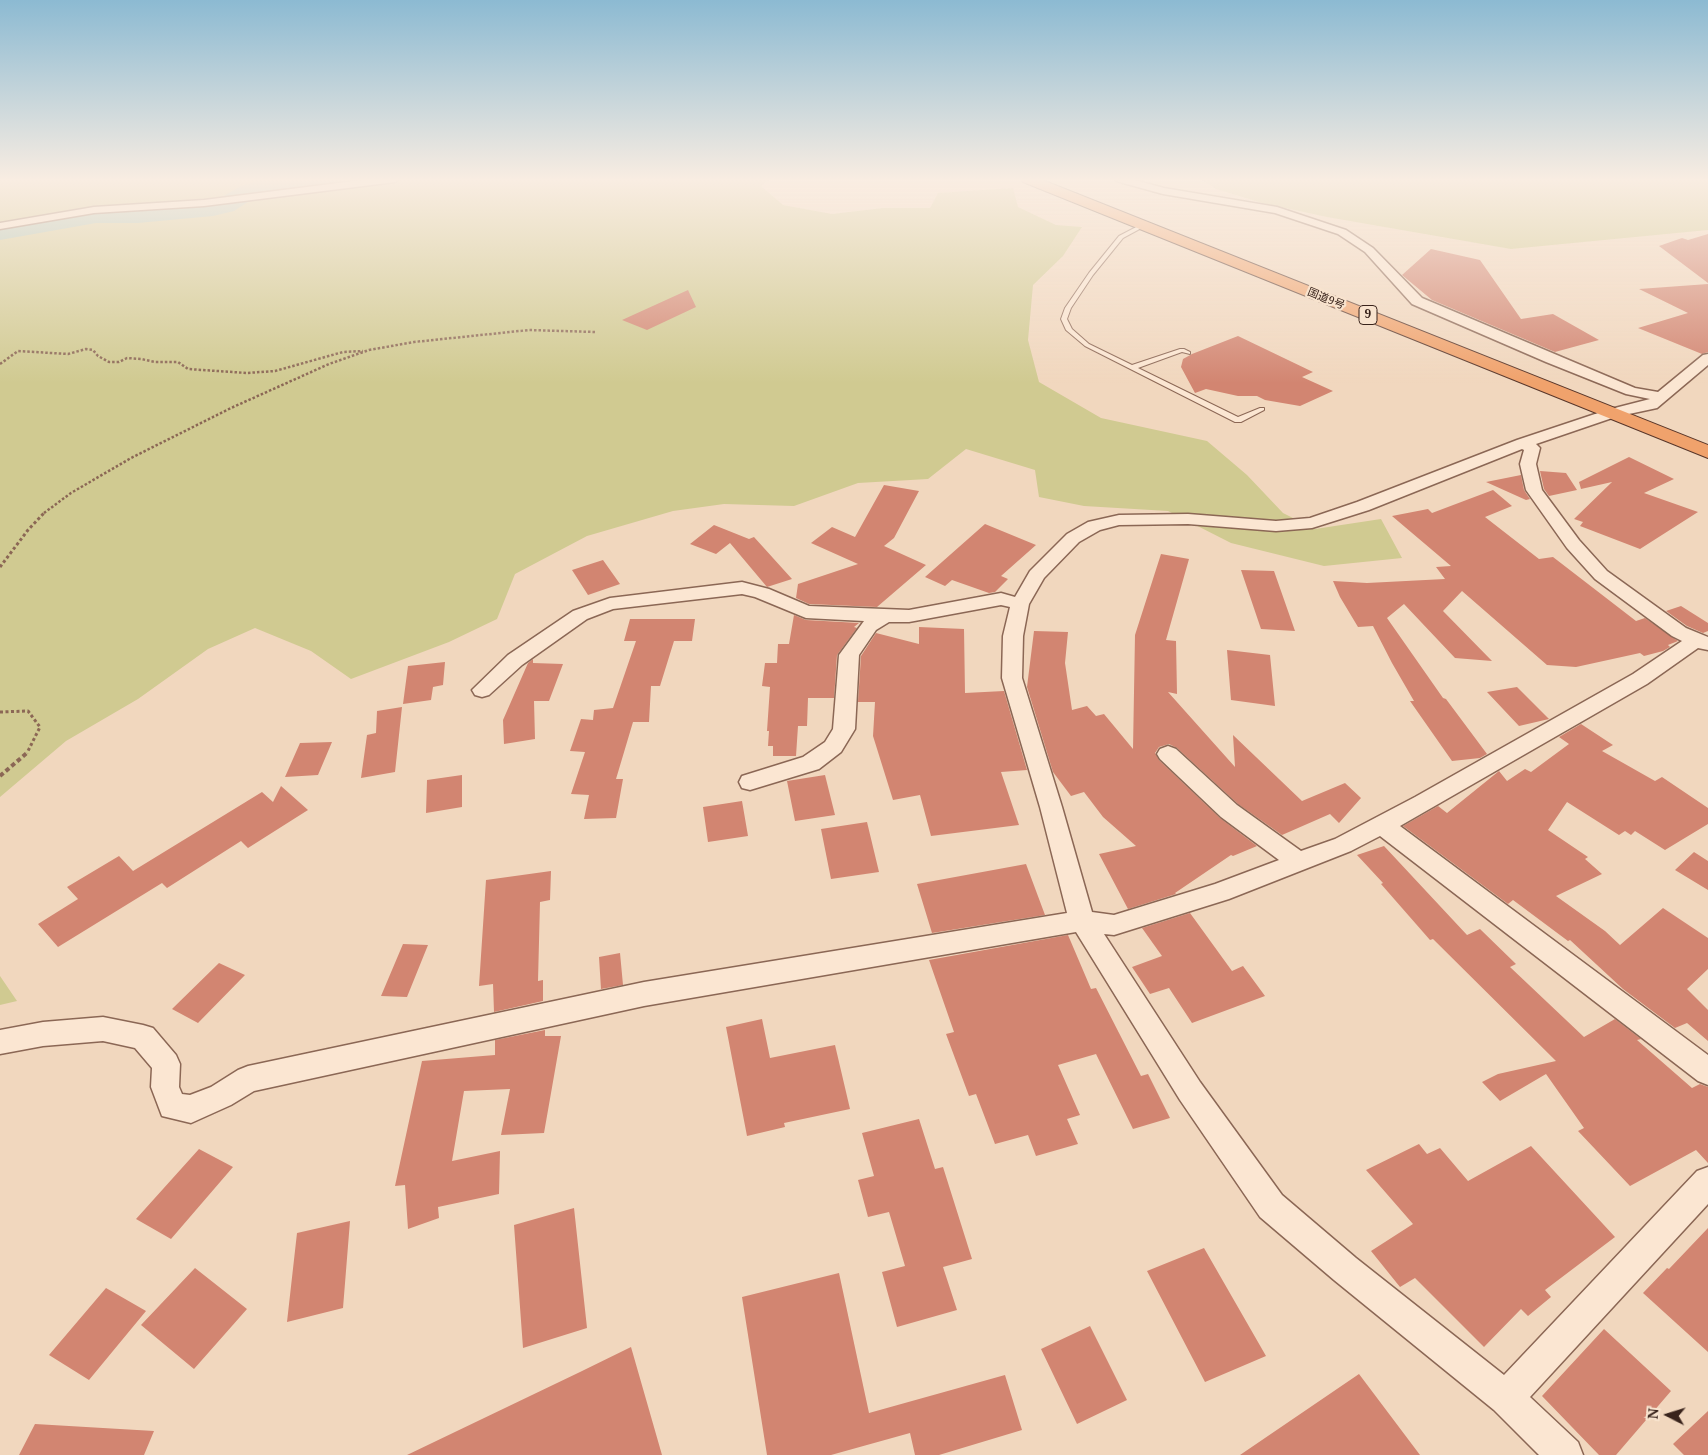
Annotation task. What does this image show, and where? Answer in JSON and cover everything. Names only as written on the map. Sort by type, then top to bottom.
[{"type":"highway","name":"国道9号","points":[[1199,247],[1708,452]]},
{"type":"highway","name":"国道9号","points":[[1226,247],[1708,437]]},
{"type":"street","points":[[1364,247],[1417,301],[1551,359],[1631,391],[1659,397]]},
{"type":"street","points":[[1565,1455],[1506,1398],[1345,1269],[1271,1206],[1190,1091],[1082,921],[1051,807],[1012,678],[1013,636],[1020,604],[1036,575],[1073,538],[1094,526],[1119,520],[1188,519],[1276,526],[1312,523],[1363,506],[1524,443],[1612,413],[1652,406],[1659,397],[1708,358]]},
{"type":"street","points":[[1524,443],[1532,448],[1528,464],[1534,490],[1573,544],[1601,575],[1680,632],[1702,642]]},
{"type":"street","points":[[482,690],[515,660],[580,615],[610,604],[742,588],[762,592],[806,612],[909,616],[1002,599],[1020,604]]},
{"type":"street","points":[[750,782],[810,763],[832,747],[844,729],[849,655],[870,626],[885,616]]},
{"type":"street","points":[[0,1042],[43,1034],[104,1029],[143,1037],[166,1064],[165,1087],[172,1106],[191,1109],[221,1096],[248,1079],[634,996],[1082,921],[1114,925],[1220,892],[1343,845],[1382,825],[1702,642]]},
{"type":"street","points":[[1168,754],[1230,811],[1299,862]]},
{"type":"street","points":[[1382,825],[1708,1072]]},
{"type":"street","points":[[1506,1398],[1708,1182]]},
{"type":"lane","points":[[1112,247],[1068,308],[1064,319],[1069,330],[1087,345],[1238,420],[1262,409]]},
{"type":"lane","points":[[1133,367],[1182,350],[1188,353]]},
{"type":"path","points":[[0,364],[18,352],[68,354],[86,349],[93,350],[98,356],[109,362],[119,362],[127,358],[141,359],[155,362],[178,362],[188,369],[247,373],[275,371],[343,352],[369,350],[414,342],[529,330],[596,332]]},
{"type":"path","points":[[0,568],[28,530],[48,509],[130,458],[230,408],[329,364],[369,350]]},
{"type":"path","points":[[0,712],[28,711],[40,727],[27,752],[0,776]]},
{"type":"shaded area","points":[[0,247],[1069,247],[1063,256],[1033,285],[1028,340],[1039,382],[1101,418],[1207,441],[1247,475],[1283,513],[1315,529],[1381,519],[1402,558],[1324,566],[1231,543],[1168,511],[1084,506],[1039,497],[1035,470],[966,449],[928,479],[858,483],[794,506],[724,504],[673,511],[587,536],[515,574],[497,619],[449,642],[351,679],[311,651],[255,628],[208,649],[138,699],[66,741],[0,797]]},
{"type":"shaded area","points":[[1499,247],[1533,247],[1511,249]]},
{"type":"shaded area","points":[[0,976],[17,1001],[0,1005]]},
{"type":"building","points":[[1660,247],[1708,247],[1708,283]]},
{"type":"building","points":[[1431,249],[1480,260],[1521,319],[1553,314],[1599,340],[1555,352],[1432,300],[1402,275]]},
{"type":"building","points":[[1708,284],[1708,352],[1702,354],[1638,328],[1688,313],[1639,289]]},
{"type":"building","points":[[688,290],[696,307],[647,330],[622,320]]},
{"type":"building","points":[[1238,336],[1313,372],[1302,377],[1333,391],[1300,406],[1265,400],[1257,396],[1238,396],[1206,389],[1195,393],[1181,367],[1183,359]]},
{"type":"building","points":[[1629,457],[1674,479],[1644,493],[1698,512],[1640,549],[1580,526],[1583,522],[1574,519],[1612,482],[1581,489],[1579,482]]},
{"type":"building","points":[[1540,471],[1566,473],[1577,490],[1549,496],[1544,489]]},
{"type":"building","points":[[1521,475],[1524,490],[1530,499],[1526,500],[1486,482]]},
{"type":"building","points":[[884,485],[919,491],[894,538],[884,546],[926,565],[877,607],[809,604],[796,598],[798,584],[858,564],[811,543],[832,527],[855,537]]},
{"type":"building","points":[[1493,490],[1512,506],[1485,517],[1539,559],[1553,557],[1636,621],[1645,618],[1678,641],[1668,645],[1670,647],[1663,651],[1644,656],[1640,653],[1576,667],[1547,665],[1462,591],[1443,611],[1492,661],[1455,658],[1404,604],[1387,618],[1443,698],[1446,699],[1487,754],[1480,758],[1452,761],[1410,701],[1414,701],[1373,626],[1358,627],[1333,581],[1367,583],[1445,579],[1436,567],[1451,566],[1392,516],[1428,509],[1432,513]]},
{"type":"building","points":[[985,524],[1036,545],[1001,576],[1008,579],[995,592],[989,593],[952,580],[945,586],[925,577]]},
{"type":"building","points":[[714,525],[749,539],[754,537],[792,579],[767,587],[730,543],[716,554],[690,544]]},
{"type":"building","points":[[1161,554],[1189,559],[1166,640],[1176,641],[1177,694],[1168,692],[1235,767],[1233,735],[1302,801],[1345,783],[1361,798],[1339,823],[1330,814],[1282,835],[1238,804],[1177,748],[1169,744],[1159,747],[1155,753],[1159,760],[1220,818],[1257,846],[1233,856],[1231,855],[1176,894],[1128,909],[1099,854],[1136,846],[1103,817],[1084,792],[1071,796],[1053,772],[1027,687],[1034,631],[1068,632],[1065,663],[1072,710],[1087,706],[1096,716],[1104,714],[1133,749],[1135,635]]},
{"type":"building","points":[[603,560],[620,584],[588,595],[572,570]]},
{"type":"building","points":[[1241,570],[1274,571],[1295,631],[1261,629]]},
{"type":"building","points":[[1681,606],[1708,623],[1708,631],[1703,633],[1687,626],[1666,611]]},
{"type":"building","points":[[794,615],[806,620],[859,623],[854,627],[857,628],[837,655],[834,698],[808,698],[807,726],[798,726],[796,756],[773,756],[773,746],[768,746],[769,731],[767,731],[770,687],[762,686],[765,663],[777,663],[778,644],[789,644]]},
{"type":"building","points":[[630,619],[695,619],[692,641],[674,641],[660,686],[651,686],[649,722],[633,722],[616,779],[623,779],[616,818],[584,819],[589,795],[571,794],[585,752],[570,751],[581,719],[593,720],[594,710],[613,708],[636,641],[624,641]]},
{"type":"building","points":[[919,627],[964,629],[965,693],[1004,691],[1027,770],[1001,772],[1019,825],[931,836],[920,795],[893,800],[873,736],[875,702],[858,702],[861,656],[876,633],[919,644]]},
{"type":"building","points":[[1227,650],[1270,655],[1275,706],[1231,700]]},
{"type":"building","points":[[533,659],[533,663],[563,664],[549,701],[534,701],[535,739],[504,744],[503,720],[528,663]]},
{"type":"building","points":[[445,662],[443,685],[433,687],[431,700],[403,704],[408,666]]},
{"type":"building","points":[[1517,687],[1549,719],[1519,726],[1487,692]]},
{"type":"building","points":[[402,707],[395,772],[361,778],[367,735],[376,733],[377,711]]},
{"type":"building","points":[[1581,724],[1613,745],[1602,751],[1655,781],[1662,777],[1708,808],[1708,824],[1665,850],[1635,831],[1631,835],[1625,831],[1619,835],[1567,802],[1548,830],[1588,857],[1585,859],[1602,874],[1556,896],[1605,931],[1620,945],[1663,908],[1708,938],[1708,969],[1687,989],[1708,1010],[1708,1041],[1687,1023],[1675,1028],[1623,989],[1570,940],[1568,941],[1513,900],[1508,904],[1403,826],[1438,806],[1447,813],[1499,771],[1507,781],[1525,769],[1531,772],[1569,744],[1559,737]]},
{"type":"building","points":[[332,742],[318,775],[285,777],[300,743]]},
{"type":"building","points":[[462,775],[462,807],[426,813],[427,780]]},
{"type":"building","points":[[825,775],[835,815],[795,821],[787,781]]},
{"type":"building","points":[[281,786],[308,810],[248,848],[241,841],[167,888],[162,883],[58,947],[38,924],[78,899],[67,887],[119,856],[133,871],[262,792],[273,802]]},
{"type":"building","points":[[742,801],[748,836],[708,842],[703,807]]},
{"type":"building","points":[[867,822],[879,872],[831,879],[821,829]]},
{"type":"building","points":[[1384,846],[1467,935],[1480,929],[1516,964],[1510,967],[1584,1037],[1615,1019],[1641,1039],[1637,1040],[1692,1088],[1700,1084],[1708,1087],[1708,1163],[1696,1150],[1630,1186],[1578,1131],[1584,1128],[1546,1074],[1500,1101],[1482,1082],[1498,1074],[1556,1061],[1433,939],[1430,940],[1357,855]]},
{"type":"building","points":[[1694,852],[1708,861],[1708,890],[1675,870]]},
{"type":"building","points":[[1026,864],[1045,915],[932,933],[917,884]]},
{"type":"building","points":[[551,871],[550,900],[540,902],[538,981],[543,980],[543,1001],[494,1012],[493,984],[479,986],[486,880]]},
{"type":"building","points":[[1190,913],[1232,971],[1243,966],[1265,996],[1192,1023],[1169,988],[1150,994],[1132,967],[1162,956],[1142,928]]},
{"type":"building","points":[[1068,935],[1091,989],[1096,988],[1141,1076],[1148,1074],[1170,1118],[1133,1129],[1096,1054],[1058,1065],[1080,1115],[1067,1119],[1078,1144],[1036,1156],[1028,1135],[995,1144],[976,1094],[969,1096],[946,1034],[954,1032],[929,960]]},
{"type":"building","points":[[403,944],[428,945],[407,997],[381,996]]},
{"type":"building","points":[[620,953],[623,985],[601,989],[599,957]]},
{"type":"building","points":[[219,963],[245,975],[198,1023],[172,1009]]},
{"type":"building","points":[[762,1019],[770,1058],[835,1045],[850,1109],[784,1123],[785,1127],[747,1136],[726,1027]]},
{"type":"building","points":[[545,1030],[545,1036],[561,1036],[544,1133],[501,1135],[510,1089],[464,1091],[452,1161],[500,1151],[499,1194],[438,1207],[439,1218],[408,1229],[405,1185],[395,1186],[422,1061],[495,1055],[495,1040]]},
{"type":"building","points":[[919,1119],[935,1169],[943,1167],[972,1259],[943,1267],[957,1310],[897,1327],[882,1272],[905,1266],[889,1212],[868,1217],[858,1180],[874,1176],[862,1133]]},
{"type":"building","points":[[1419,1144],[1427,1154],[1440,1148],[1468,1181],[1531,1146],[1615,1237],[1545,1290],[1551,1297],[1528,1316],[1521,1309],[1484,1347],[1415,1278],[1400,1287],[1371,1251],[1413,1224],[1366,1170]]},
{"type":"building","points":[[199,1149],[233,1167],[171,1239],[136,1219]]},
{"type":"building","points":[[574,1208],[587,1328],[523,1348],[514,1225]]},
{"type":"building","points":[[350,1221],[343,1308],[287,1322],[297,1233]]},
{"type":"building","points":[[1708,1228],[1708,1352],[1643,1293]]},
{"type":"building","points":[[1204,1248],[1266,1356],[1205,1382],[1147,1271]]},
{"type":"building","points":[[195,1268],[247,1309],[194,1369],[141,1325]]},
{"type":"building","points":[[839,1273],[869,1413],[1005,1375],[1022,1430],[939,1455],[915,1455],[910,1433],[831,1455],[767,1455],[742,1297]]},
{"type":"building","points":[[106,1288],[146,1311],[89,1380],[49,1355]]},
{"type":"building","points":[[1090,1326],[1127,1400],[1077,1424],[1041,1349]]},
{"type":"building","points":[[1604,1329],[1671,1391],[1616,1455],[1599,1455],[1542,1396]]},
{"type":"building","points":[[631,1347],[662,1455],[407,1455],[580,1372]]},
{"type":"building","points":[[1359,1374],[1420,1455],[1240,1455]]},
{"type":"building","points":[[1708,1411],[1708,1455],[1684,1455],[1673,1444]]},
{"type":"building","points":[[35,1424],[154,1431],[144,1455],[19,1455]]}]
